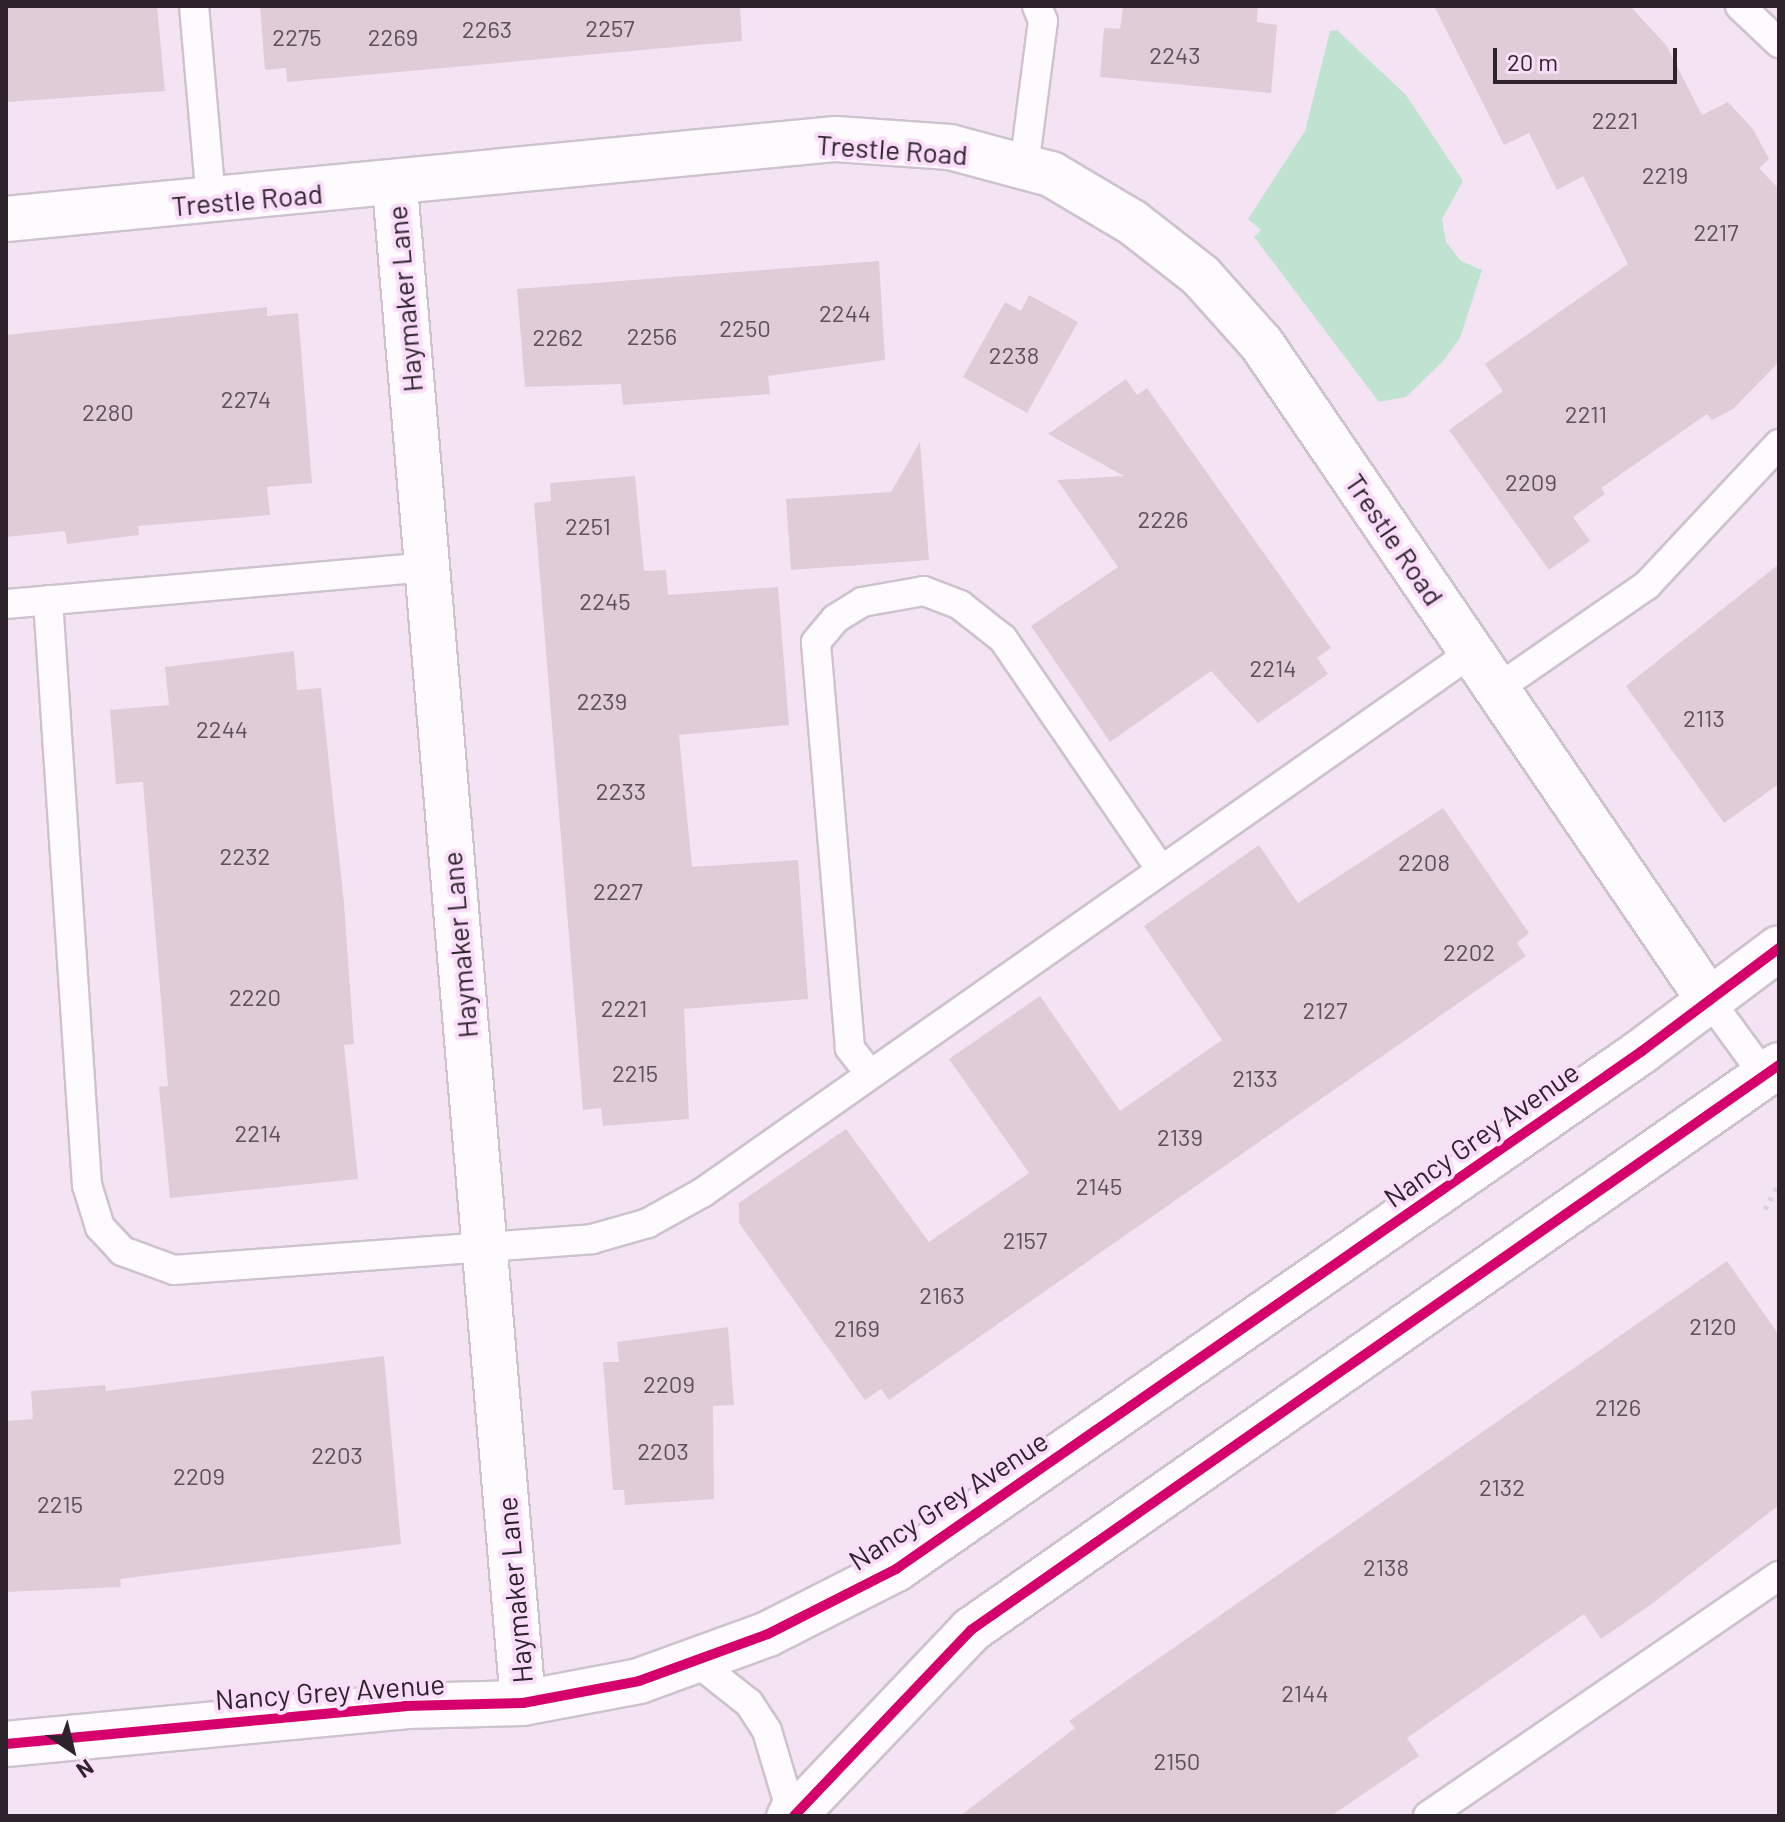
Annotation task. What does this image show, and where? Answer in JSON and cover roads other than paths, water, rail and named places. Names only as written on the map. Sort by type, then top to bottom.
[{"type":"street","name":"Trestle Road","points":[[6,219],[395,187],[836,139],[950,147],[1051,174],[1132,222],[1201,276],[1261,343],[1707,997]]},
{"type":"street","name":"Haymaker Lane","points":[[395,187],[523,1703]]},
{"type":"street","name":"Nancy Grey Avenue","points":[[6,1744],[405,1706],[523,1703],[697,1662],[896,1569],[1642,1051],[1707,997],[1779,948]]},
{"type":"street","points":[[794,1816],[983,1621],[1774,1079]]},
{"type":"lane","points":[[194,6],[211,202]]},
{"type":"lane","points":[[1024,167],[1043,21],[1037,6]]},
{"type":"lane","points":[[1740,6],[1779,43]]},
{"type":"lane","points":[[1497,689],[1647,585],[1779,444]]},
{"type":"lane","points":[[6,604],[427,567]]},
{"type":"lane","points":[[870,1074],[850,1048],[817,658],[816,642],[835,619],[862,602],[924,591],[960,605],[1003,639],[1161,870]]},
{"type":"lane","points":[[48,600],[87,1185],[100,1227],[122,1251],[174,1270],[592,1239],[648,1223],[870,1074],[1472,652]]},
{"type":"lane","points":[[1707,997],[1774,1079]]},
{"type":"lane","points":[[1428,1816],[1779,1576]]},
{"type":"lane","points":[[697,1662],[749,1703],[767,1731],[788,1801],[781,1816]]}]
